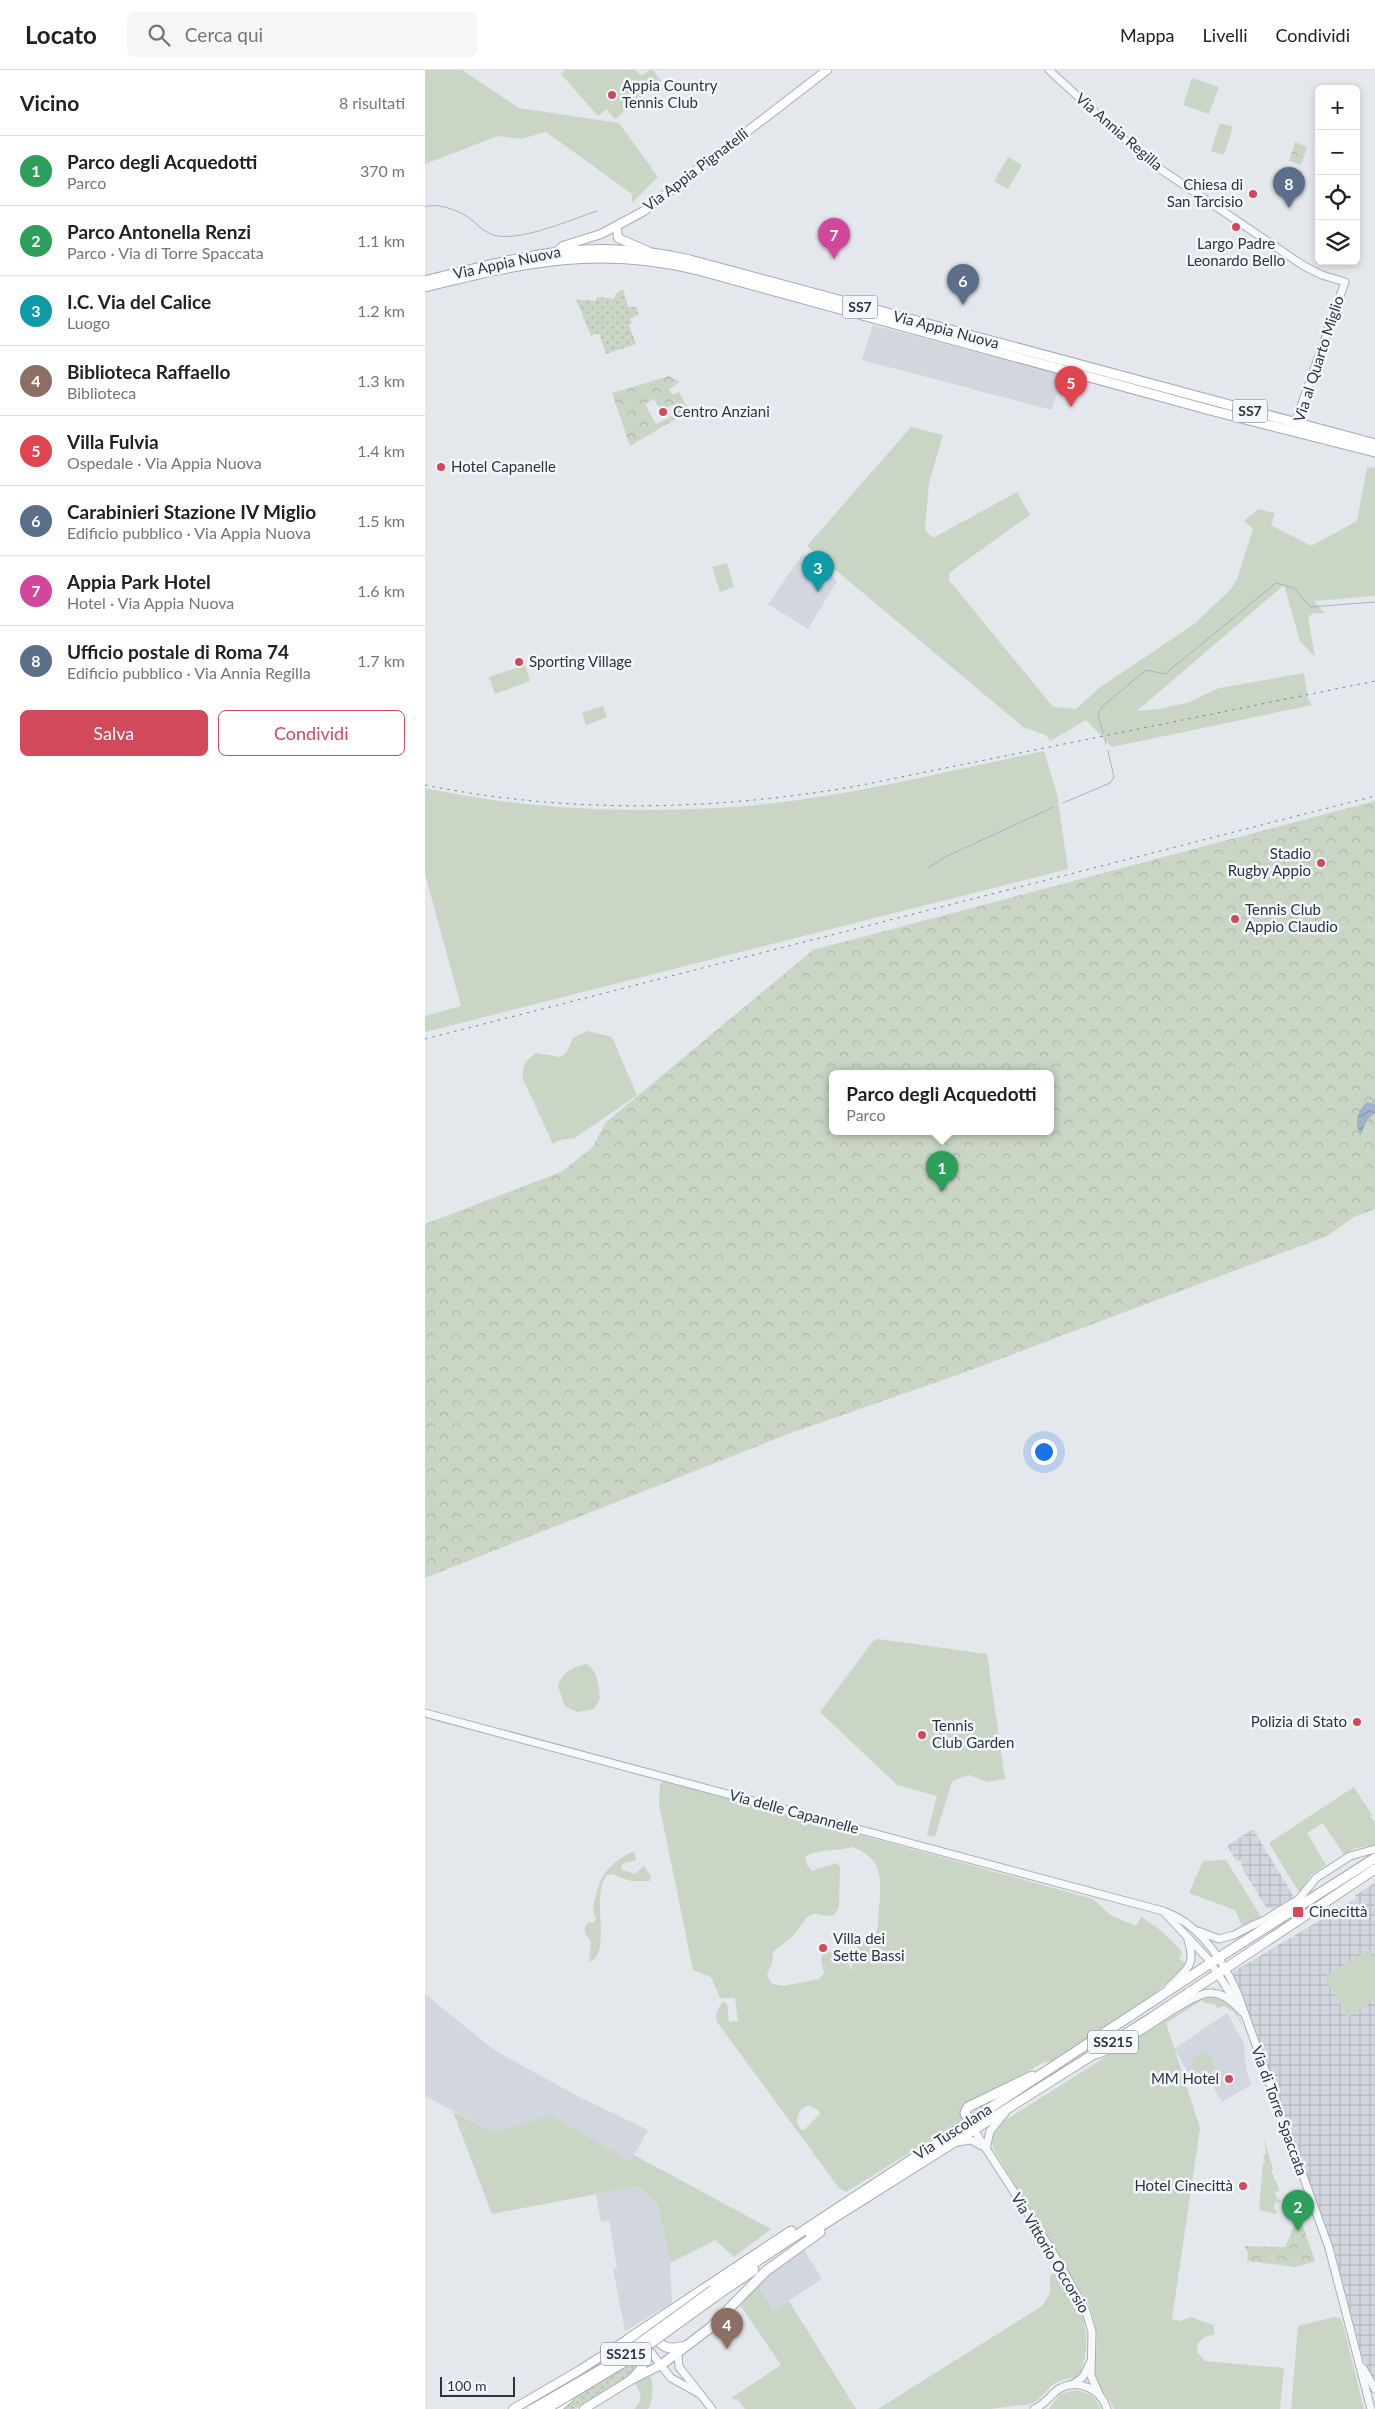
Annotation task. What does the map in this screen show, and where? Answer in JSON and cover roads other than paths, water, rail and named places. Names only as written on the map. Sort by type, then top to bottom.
[{"type":"main road","name":"Via Appia Pignatelli","points":[[553,256],[563,246],[617,227],[652,205],[827,70]]},
{"type":"main road","points":[[617,227],[616,235],[619,239],[652,252]]},
{"type":"main road","name":"Via Appia Nuova","points":[[425,287],[553,256],[598,249],[652,252],[702,263],[1375,444]]},
{"type":"main road","name":"Via Appia Nuova","points":[[425,281],[528,255],[651,260],[688,267],[1301,434],[1375,452]]},
{"type":"main road","name":"Via al Quarto Miglio","points":[[1295,423],[1301,434]]},
{"type":"main road","name":"SS215","points":[[972,2126],[965,2112],[969,2107],[1063,2061],[1220,1957],[1375,1858]]},
{"type":"main road","name":"Via Tuscolana","points":[[533,2409],[611,2364],[869,2186],[972,2126],[1008,2109],[1224,1972],[1375,1869]]},
{"type":"main road","name":"Via Tuscolana","points":[[546,2409],[626,2361],[715,2293],[952,2144],[972,2126]]},
{"type":"main road","points":[[513,2409],[580,2370],[831,2205],[869,2186]]},
{"type":"main road","points":[[584,2409],[629,2381],[661,2365],[688,2346],[723,2316],[766,2271],[865,2200]]},
{"type":"main road","points":[[654,2322],[652,2333],[661,2345],[670,2349],[688,2346]]},
{"type":"main road","points":[[628,2339],[635,2338],[646,2346],[646,2358],[643,2367],[629,2381]]},
{"type":"main road","points":[[555,2409],[572,2394]]},
{"type":"street","name":"Via Annia Regilla","points":[[1049,70],[1135,150],[1160,170],[1304,266],[1322,275],[1345,282]]},
{"type":"street","name":"Via al Quarto Miglio","points":[[1295,423],[1345,282]]},
{"type":"street","name":"Via delle Capannelle","points":[[425,1713],[1163,1911],[1182,1921],[1212,1947],[1220,1957],[1224,1972]]},
{"type":"street","points":[[1182,1921],[1203,1934],[1219,1939],[1229,1937],[1263,1922],[1304,1896],[1313,1881],[1352,1855],[1375,1849]]},
{"type":"street","points":[[1163,1911],[1211,1963],[1224,1972]]},
{"type":"street","points":[[1154,2001],[1190,1966],[1193,1955],[1188,1937]]},
{"type":"street","name":"Via di Torre Spaccata","points":[[1224,1972],[1244,2014],[1329,2248],[1371,2409]]},
{"type":"street","name":"Via di Torre Spaccata","points":[[1224,1972],[1244,2014]]},
{"type":"street","name":"Via Tuscolana","points":[[1089,2057],[1111,2050],[1203,1994],[1224,1996],[1244,2014]]},
{"type":"street","points":[[952,2144],[971,2140],[978,2142],[987,2149],[990,2131],[1008,2109]]},
{"type":"street","name":"Via Vittorio Occorsio","points":[[972,2126],[1055,2256],[1086,2311],[1092,2332],[1091,2376],[1107,2409]]},
{"type":"street","points":[[646,2346],[675,2381],[700,2394]]},
{"type":"street","points":[[678,2353],[679,2367],[712,2409]]},
{"type":"street","points":[[1358,2358],[1375,2389]]},
{"type":"street","points":[[1034,2409],[1059,2390],[1072,2385],[1083,2377],[1090,2363]]},
{"type":"street","points":[[1072,2385],[1089,2388],[1100,2396]]},
{"type":"street","points":[[1044,2409],[1049,2399]]},
{"type":"water","points":[[1367,1102],[1375,1104],[1375,1113],[1367,1120],[1361,1134],[1357,1121],[1361,1109]]},
{"type":"waterway","points":[[425,207],[434,205],[451,209],[465,215],[492,235],[497,236],[521,235],[534,232],[597,211]]},
{"type":"waterway","points":[[1103,733],[1098,714],[1103,706],[1146,670],[1165,674],[1276,583],[1294,588],[1310,607],[1375,602]]},
{"type":"waterway","points":[[1105,739],[1106,744]]},
{"type":"waterway","points":[[1063,803],[1110,783],[1114,777],[1108,751]]},
{"type":"waterway","points":[[928,868],[947,856],[1054,807]]},
{"type":"waterway","points":[[1373,1103],[1375,1098]]},
{"type":"railway","points":[[425,785],[533,801],[587,805],[641,806],[749,800],[857,786],[1375,681]]},
{"type":"railway","points":[[425,1039],[1375,796]]},
{"type":"place","name":"Appia Country Tennis Club","points":[[612,95]]},
{"type":"place","name":"Chiesa di San Tarcisio","points":[[1253,194]]},
{"type":"place","name":"Ufficio postale di Roma 74","points":[[1289,208]]},
{"type":"place","name":"Largo Padre Leonardo Bello","points":[[1236,227]]},
{"type":"place","name":"Appia Park Hotel","points":[[834,259]]},
{"type":"place","name":"Carabinieri Stazione IV Miglio","points":[[963,305]]},
{"type":"place","name":"Villa Fulvia","points":[[1071,407]]},
{"type":"place","name":"Centro Anziani","points":[[663,412]]},
{"type":"place","name":"Hotel Capanelle","points":[[441,467]]},
{"type":"place","name":"I.C. Via del Calice","points":[[818,592]]},
{"type":"place","name":"Sporting Village","points":[[519,662]]},
{"type":"place","name":"Stadio Rugby Appio","points":[[1321,863]]},
{"type":"place","name":"Tennis Club Appio Claudio","points":[[1235,919]]},
{"type":"place","name":"Parco degli Acquedotti","points":[[942,1192]]},
{"type":"place","name":"Polizia di Stato","points":[[1357,1722]]},
{"type":"place","name":"Tennis Club Garden","points":[[922,1735]]},
{"type":"place","name":"Cinecittà","points":[[1298,1912]]},
{"type":"place","name":"Villa dei Sette Bassi","points":[[823,1948]]},
{"type":"place","name":"MM Hotel","points":[[1229,2079]]},
{"type":"place","name":"Hotel Cinecittà","points":[[1243,2186]]},
{"type":"place","name":"Parco Antonella Renzi","points":[[1298,2231]]},
{"type":"place","name":"Biblioteca Raffaello","points":[[727,2349]]}]
